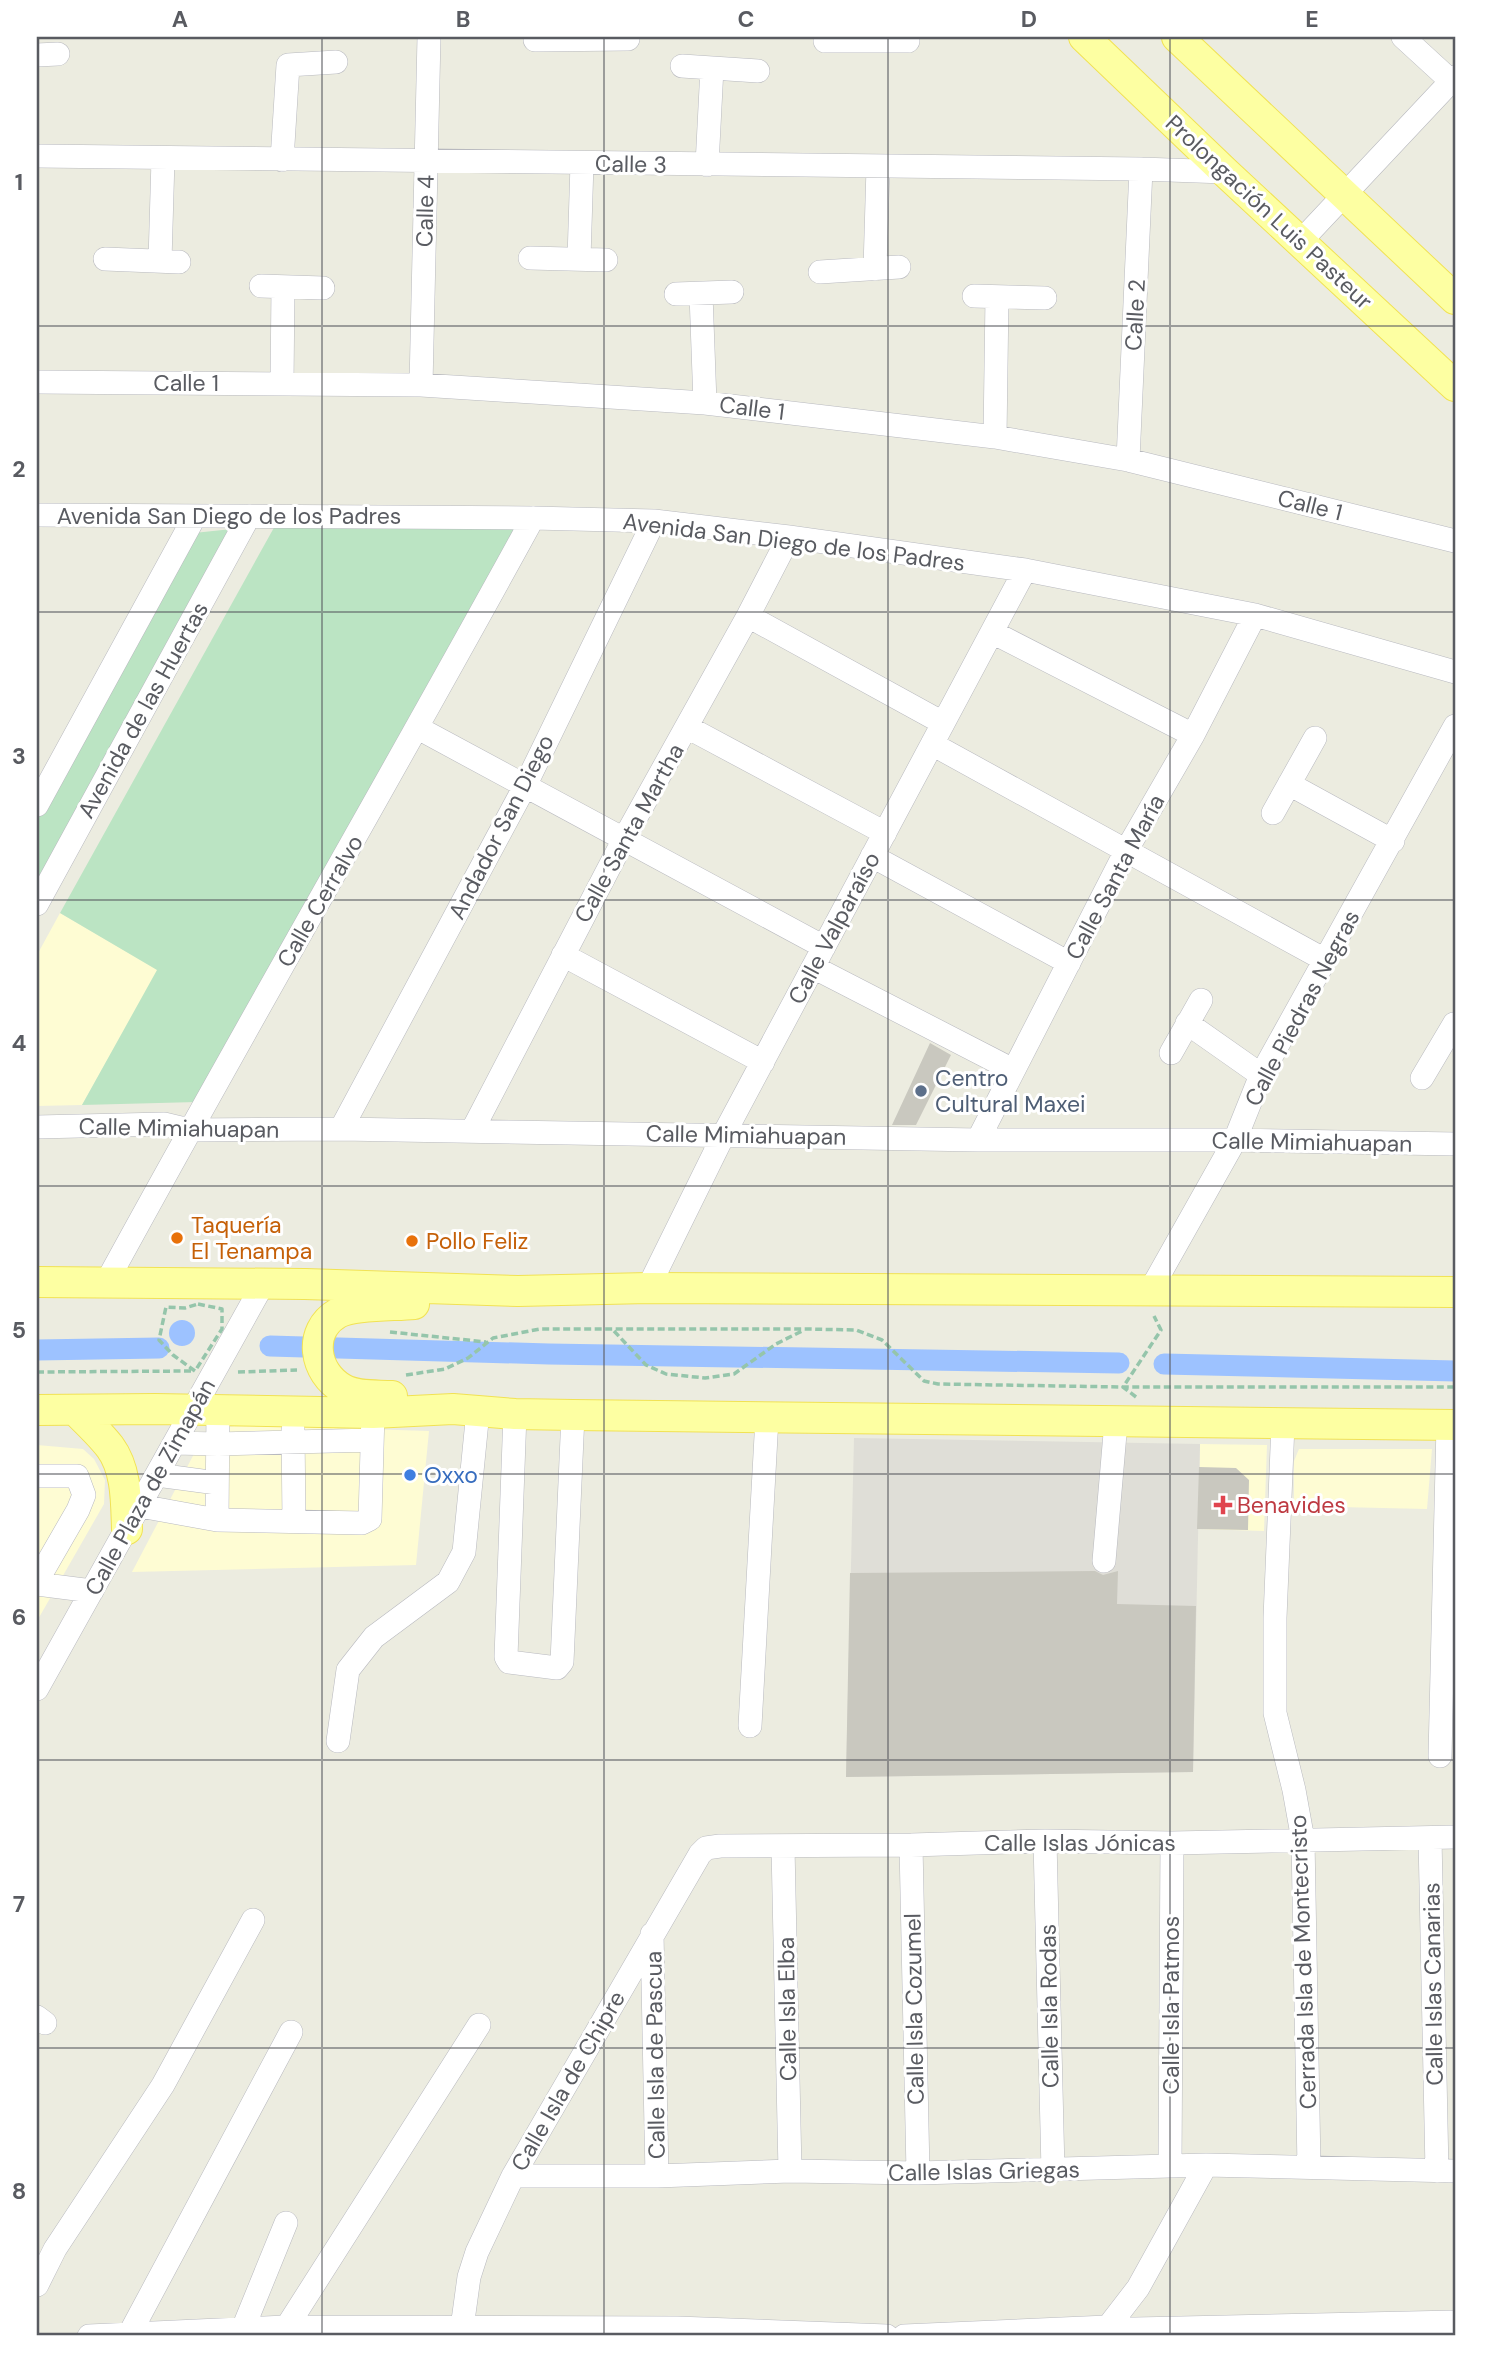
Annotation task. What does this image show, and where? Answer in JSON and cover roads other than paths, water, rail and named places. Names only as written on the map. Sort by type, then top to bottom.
[{"type":"main road","name":"Prolongación Luis Pasteur","points":[[1084,37],[1455,386]]},
{"type":"main road","points":[[1177,37],[1455,299]]},
{"type":"main road","points":[[37,1282],[263,1284],[519,1291],[648,1288],[1455,1292]]},
{"type":"main road","points":[[519,1291],[487,1299],[355,1308],[339,1312],[329,1320],[320,1355],[331,1380],[344,1390],[359,1394],[407,1396],[466,1410],[515,1414],[1452,1425]]},
{"type":"main road","points":[[37,1410],[292,1413],[372,1427],[466,1410]]},
{"type":"main road","points":[[75,1410],[112,1450],[120,1468],[133,1518]]},
{"type":"street","name":"Calle 4","points":[[421,385],[429,37]]},
{"type":"street","points":[[1300,242],[1453,79],[1403,37]]},
{"type":"street","points":[[535,40],[628,38]]},
{"type":"street","points":[[825,41],[908,41]]},
{"type":"street","points":[[282,160],[288,65],[336,62]]},
{"type":"street","points":[[682,66],[758,71]]},
{"type":"street","points":[[707,165],[712,68]]},
{"type":"street","name":"Calle 3","points":[[37,156],[1225,172]]},
{"type":"street","points":[[104,259],[170,261],[163,159]]},
{"type":"street","points":[[579,259],[582,163]]},
{"type":"street","points":[[875,269],[878,167]]},
{"type":"street","name":"Calle 2","points":[[1128,460],[1141,169]]},
{"type":"street","points":[[530,258],[606,260]]},
{"type":"street","points":[[820,272],[899,267]]},
{"type":"street","points":[[282,384],[272,286],[323,288]]},
{"type":"street","points":[[676,295],[732,292]]},
{"type":"street","points":[[701,294],[705,403]]},
{"type":"street","points":[[974,296],[1045,298]]},
{"type":"street","points":[[995,437],[997,297]]},
{"type":"street","name":"Calle 1","points":[[37,382],[421,385],[705,403],[995,437],[1128,460],[1455,541]]},
{"type":"street","name":"Avenida San Diego de los Padres","points":[[37,515],[654,521],[1025,570],[1255,615],[1455,672]]},
{"type":"street","name":"Avenida de las Huertas","points":[[37,805],[44,774],[195,516]]},
{"type":"street","name":"Avenida de las Huertas","points":[[37,904],[249,516]]},
{"type":"street","name":"Calle Cerralvo","points":[[106,1283],[533,518]]},
{"type":"street","name":"Andador San Diego","points":[[341,1129],[525,786],[654,521]]},
{"type":"street","name":"Calle Santa Martha","points":[[472,1131],[624,839],[789,537]]},
{"type":"street","name":"Calle Valparaíso","points":[[648,1288],[724,1134],[1025,570]]},
{"type":"street","name":"Calle Santa María","points":[[978,1140],[1126,851],[1193,735],[1255,615]]},
{"type":"street","points":[[748,616],[943,723]]},
{"type":"street","points":[[992,632],[1193,735]]},
{"type":"street","name":"Calle Piedras Negras","points":[[1145,1291],[1235,1140],[1261,1075],[1393,842],[1455,726]]},
{"type":"street","points":[[687,727],[885,833]]},
{"type":"street","points":[[418,728],[624,839],[1013,1070]]},
{"type":"street","points":[[1273,813],[1315,738]]},
{"type":"street","points":[[932,744],[1325,960]]},
{"type":"street","points":[[1289,784],[1393,842]]},
{"type":"street","points":[[872,856],[1069,963]]},
{"type":"street","points":[[563,955],[763,1062]]},
{"type":"street","points":[[1171,1053],[1201,999]]},
{"type":"street","points":[[1187,1023],[1261,1075]]},
{"type":"street","points":[[1422,1078],[1448,1053],[1454,1024]]},
{"type":"street","name":"Calle Mimiahuapan","points":[[37,1127],[164,1124],[189,1130],[341,1129],[978,1140],[1235,1140],[1455,1144]]},
{"type":"street","name":"Calle Plaza de Zimapán","points":[[37,1689],[175,1443],[206,1411],[216,1371],[263,1284]]},
{"type":"street","points":[[338,1741],[348,1670],[374,1637],[448,1582],[464,1552],[466,1410]]},
{"type":"street","points":[[206,1411],[218,1444],[217,1520]]},
{"type":"street","points":[[292,1413],[294,1521]]},
{"type":"street","points":[[515,1414],[506,1657],[509,1662],[557,1668],[562,1662],[573,1415]]},
{"type":"street","points":[[750,1726],[767,1418]]},
{"type":"street","points":[[1104,1562],[1116,1422]]},
{"type":"street","name":"Cerrada Isla de Montecristo","points":[[1283,1424],[1275,1618],[1275,1713],[1303,1840],[1309,2167]]},
{"type":"street","points":[[1440,1756],[1452,1425]]},
{"type":"street","points":[[133,1518],[362,1523],[370,1519],[372,1427],[293,1442],[175,1443]]},
{"type":"street","points":[[157,1475],[218,1483]]},
{"type":"street","points":[[37,1476],[77,1476],[84,1495],[37,1582],[92,1591]]},
{"type":"street","name":"Calle Islas Jónicas","points":[[706,1849],[720,1846],[1045,1841],[1172,1843],[1455,1837]]},
{"type":"street","name":"Calle Islas Canarias","points":[[1430,1838],[1446,2171]]},
{"type":"street","name":"Calle Isla Rodas","points":[[1045,1841],[1053,2171]]},
{"type":"street","name":"Calle Isla Patmos","points":[[1170,2166],[1172,1843]]},
{"type":"street","name":"Calle Isla Cozumel","points":[[911,1845],[918,2173]]},
{"type":"street","name":"Calle Isla Elba","points":[[783,1847],[790,2171]]},
{"type":"street","name":"Calle Isla de Chipre","points":[[462,2328],[469,2277],[477,2252],[513,2176],[652,1933],[700,1854],[706,1849]]},
{"type":"street","points":[[37,2285],[55,2249],[163,2085],[253,1920]]},
{"type":"street","name":"Calle Isla de Pascua","points":[[652,1933],[657,2176]]},
{"type":"street","points":[[283,2332],[479,2025]]},
{"type":"street","points":[[129,2335],[291,2032]]},
{"type":"street","points":[[1104,2332],[1138,2288],[1206,2165]]},
{"type":"street","name":"Calle Islas Griegas","points":[[513,2176],[657,2176],[790,2171],[1053,2171],[1206,2165],[1446,2171]]},
{"type":"street","points":[[241,2333],[286,2223]]},
{"type":"street","points":[[1133,2333],[1138,2288]]},
{"type":"street","points":[[904,2336],[1133,2333],[1455,2322]]},
{"type":"street","points":[[89,2336],[462,2328],[494,2333],[675,2332],[887,2336]]},
{"type":"water","points":[[182,1320],[191,1324],[195,1333],[191,1342],[182,1346],[173,1342],[169,1333],[173,1324]]},
{"type":"waterway","points":[[270,1346],[549,1354],[1119,1363]]},
{"type":"waterway","points":[[37,1350],[159,1348]]},
{"type":"waterway","points":[[1164,1364],[1455,1371]]},
{"type":"place","name":"Centro Cultural Maxei","points":[[921,1091]]},
{"type":"place","name":"Taquería El Tenampa","points":[[177,1238]]},
{"type":"place","name":"Pollo Feliz","points":[[412,1241]]},
{"type":"place","name":"Oxxo","points":[[410,1475]]},
{"type":"place","name":"Benavides","points":[[1223,1505]]}]
